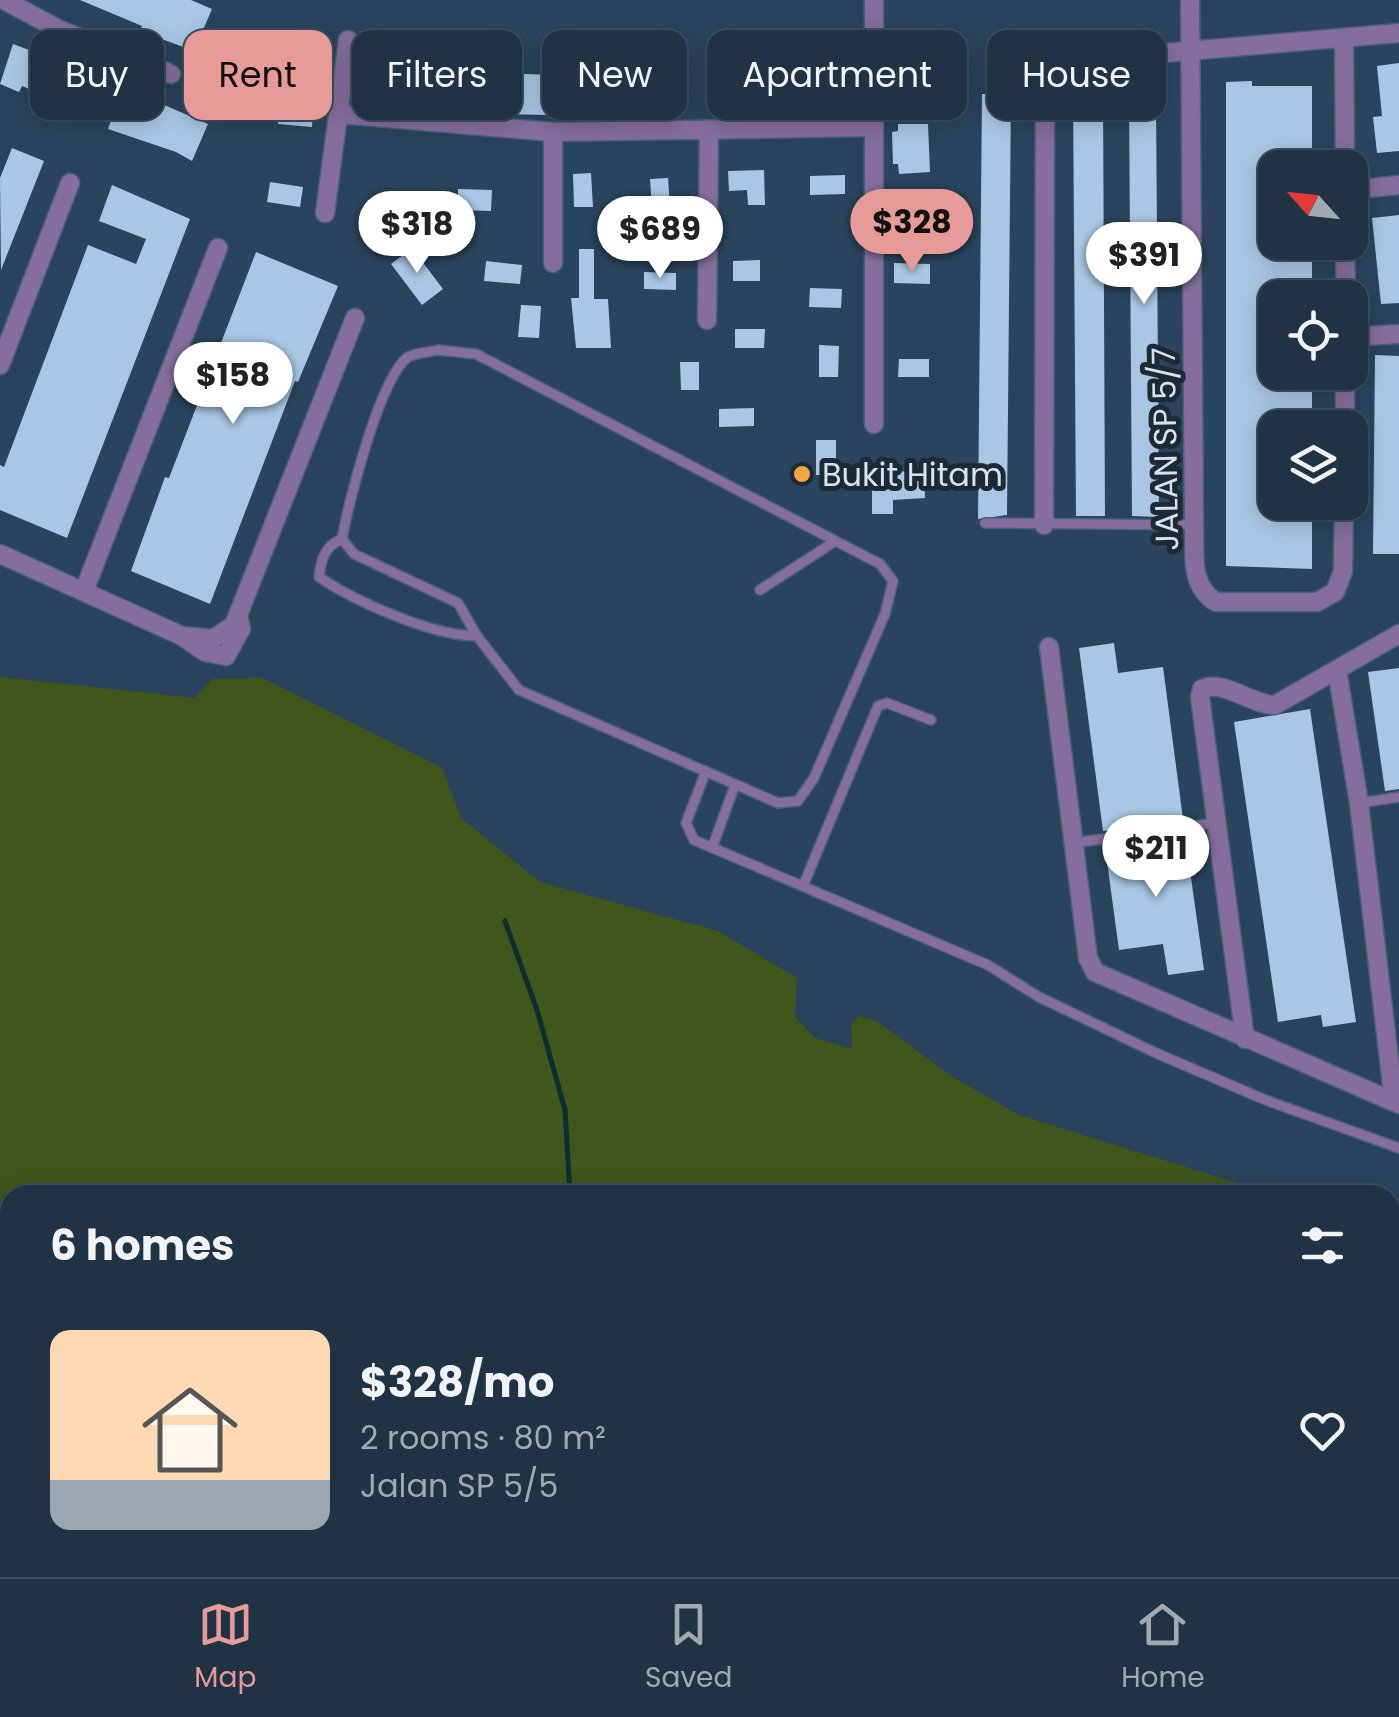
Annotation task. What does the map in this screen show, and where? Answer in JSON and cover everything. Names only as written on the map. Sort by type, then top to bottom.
[{"type":"street","points":[[4,0],[58,28],[172,74]]},
{"type":"street","points":[[874,0],[874,424]]},
{"type":"street","name":"JALAN SP 5/7","points":[[1190,0],[1194,51],[1197,582],[1204,595],[1216,602],[1317,602],[1336,592],[1343,571],[1344,520]]},
{"type":"street","points":[[1044,525],[1044,82],[1059,62],[1399,32]]},
{"type":"street","points":[[1344,38],[1344,150]]},
{"type":"street","points":[[325,213],[348,40]]},
{"type":"street","points":[[339,114],[553,132],[874,127]]},
{"type":"street","points":[[707,320],[709,131]]},
{"type":"street","points":[[553,132],[553,264]]},
{"type":"street","points":[[0,365],[70,183]]},
{"type":"street","points":[[1368,188],[1399,185]]},
{"type":"street","points":[[84,591],[218,248]]},
{"type":"street","points":[[0,554],[182,636],[205,652],[226,656],[241,629],[238,614],[355,318]]},
{"type":"street","points":[[1368,336],[1399,334]]},
{"type":"street","points":[[1245,1039],[1200,697],[1209,686],[1264,705],[1275,704],[1399,634]]},
{"type":"street","points":[[1049,648],[1088,958],[1095,972],[1396,1103]]},
{"type":"street","points":[[1337,670],[1359,803],[1396,1103]]},
{"type":"lane","points":[[438,350],[476,354],[880,564],[893,582],[885,614],[814,778],[798,801],[778,804],[520,690],[476,636],[458,603],[354,554],[342,539],[347,510],[389,382],[408,357],[438,350]]},
{"type":"lane","points":[[985,522],[1194,525]]},
{"type":"lane","points":[[342,539],[330,544],[321,560],[319,577],[449,636],[476,636]]},
{"type":"lane","points":[[760,590],[834,542]]},
{"type":"lane","points":[[804,886],[878,706],[888,702],[931,720]]},
{"type":"lane","points":[[706,771],[686,823],[694,840],[988,965],[1038,997],[1172,1060],[1268,1101],[1399,1148]]},
{"type":"lane","points":[[712,848],[735,785]]},
{"type":"lane","points":[[1359,803],[1399,797]]},
{"type":"lane","points":[[1074,843],[1214,823]]},
{"type":"green space","points":[[0,677],[195,698],[212,679],[262,678],[442,768],[461,818],[540,882],[718,931],[797,978],[795,1017],[815,1038],[852,1049],[851,1026],[858,1016],[877,1021],[951,1076],[1019,1115],[1244,1185],[0,1185]]},
{"type":"building","points":[[80,0],[191,0],[212,9],[203,30],[184,30],[184,47],[164,40],[164,30],[140,30],[142,26]]},
{"type":"building","points":[[13,44],[30,50],[30,89],[22,86],[19,92],[0,84]]},
{"type":"building","points":[[1399,63],[1399,151],[1377,153],[1373,117],[1382,116],[1377,66]]},
{"type":"building","points":[[522,74],[542,75],[542,115],[522,115]]},
{"type":"building","points":[[1226,82],[1312,86],[1312,150],[1258,150],[1258,260],[1312,260],[1312,280],[1258,280],[1258,390],[1312,390],[1312,410],[1258,410],[1258,520],[1312,520],[1312,569],[1226,566]]},
{"type":"building","points":[[982,94],[987,94],[987,120],[1011,120],[1007,515],[978,519]]},
{"type":"building","points":[[164,105],[184,114],[184,120],[208,124],[192,161],[108,129],[111,120],[164,120]]},
{"type":"building","points":[[278,120],[312,120],[312,127],[278,124]]},
{"type":"building","points":[[1073,120],[1103,120],[1105,516],[1076,516]]},
{"type":"building","points":[[1129,120],[1156,120],[1159,517],[1132,516]]},
{"type":"building","points":[[898,124],[928,124],[930,172],[899,174],[898,164],[893,164],[892,132],[898,131]]},
{"type":"building","points":[[12,148],[44,161],[1,270],[0,178]]},
{"type":"building","points":[[764,170],[765,205],[748,205],[747,190],[729,191],[728,171]]},
{"type":"building","points":[[591,173],[593,207],[574,207],[573,174]]},
{"type":"building","points":[[845,175],[845,194],[810,195],[810,176]]},
{"type":"building","points":[[668,178],[670,207],[652,208],[650,179]]},
{"type":"building","points":[[270,182],[303,187],[300,207],[267,202]]},
{"type":"building","points":[[112,185],[190,219],[67,538],[0,510],[0,465],[4,467],[88,245],[136,264],[146,239],[99,221]]},
{"type":"building","points":[[458,189],[492,190],[491,211],[458,210]]},
{"type":"building","points":[[908,203],[931,203],[930,234],[907,233]]},
{"type":"building","points":[[1399,215],[1399,303],[1381,304],[1372,218]]},
{"type":"building","points":[[412,248],[443,289],[422,305],[391,264]]},
{"type":"building","points":[[579,249],[594,249],[594,299],[608,299],[611,348],[576,348],[571,298],[579,298]]},
{"type":"building","points":[[256,252],[338,286],[298,382],[295,381],[210,604],[131,571]]},
{"type":"building","points":[[760,260],[760,281],[733,281],[733,261]]},
{"type":"building","points":[[486,261],[522,265],[520,284],[484,281]]},
{"type":"building","points":[[894,263],[930,264],[930,284],[894,283]]},
{"type":"building","points":[[644,272],[676,273],[676,290],[644,289]]},
{"type":"building","points":[[810,288],[842,289],[841,308],[809,307]]},
{"type":"building","points":[[521,305],[541,306],[539,338],[518,337]]},
{"type":"building","points":[[735,329],[765,329],[764,348],[735,348]]},
{"type":"building","points":[[819,345],[839,346],[838,377],[819,377]]},
{"type":"building","points":[[1375,355],[1399,356],[1399,554],[1373,554]]},
{"type":"building","points":[[899,359],[929,359],[929,377],[898,377]]},
{"type":"building","points":[[680,362],[699,362],[699,390],[681,390]]},
{"type":"building","points":[[754,408],[754,426],[719,427],[719,409]]},
{"type":"building","points":[[816,440],[836,440],[836,475],[816,475]]},
{"type":"building","points":[[924,471],[925,498],[893,500],[893,514],[872,514],[872,472]]},
{"type":"building","points":[[1114,643],[1118,673],[1163,667],[1183,819],[1103,831],[1079,648]]},
{"type":"building","points":[[1399,668],[1399,789],[1385,791],[1368,672]]},
{"type":"building","points":[[1310,709],[1356,1022],[1323,1027],[1321,1015],[1278,1022],[1234,722]]},
{"type":"building","points":[[1185,835],[1204,970],[1168,975],[1163,944],[1119,950],[1105,847]]},
{"type":"waterway","points":[[505,921],[537,1010],[565,1110],[569,1185]]},
{"type":"place","name":"Bukit Hitam","points":[[802,474]]}]
